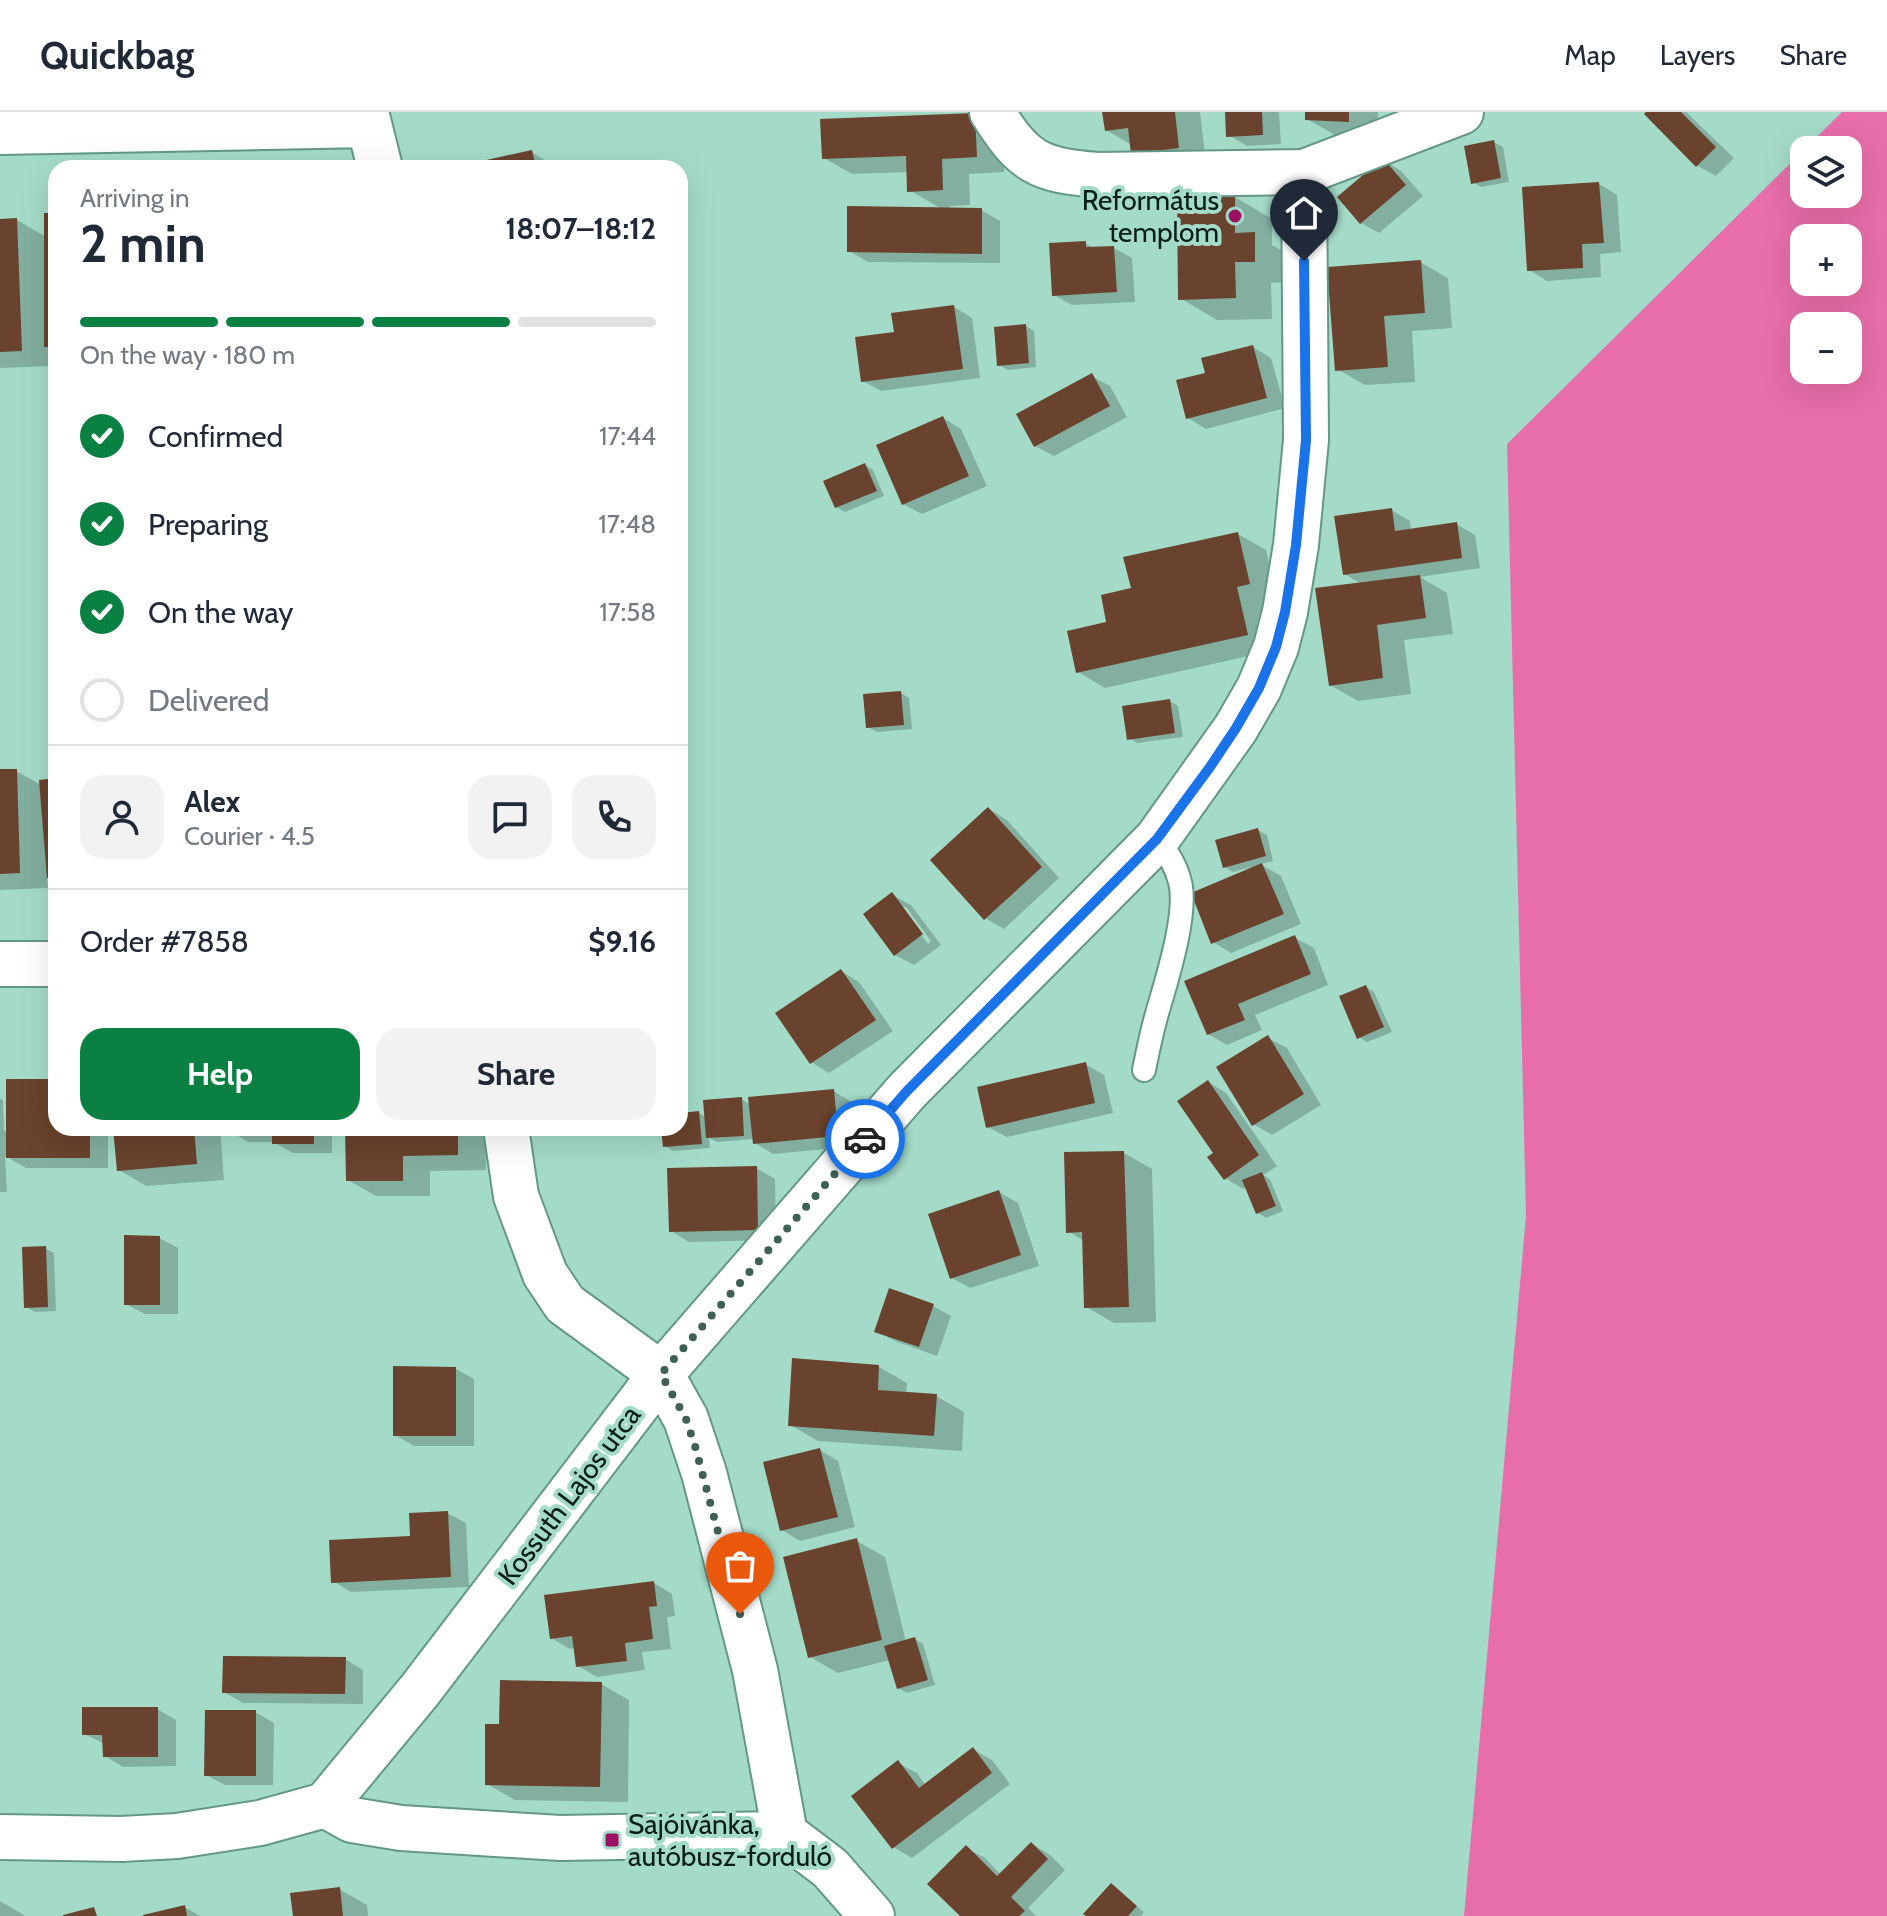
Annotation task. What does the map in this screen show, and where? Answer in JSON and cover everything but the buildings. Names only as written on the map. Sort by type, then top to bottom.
[{"type":"street","points":[[992,112],[1009,140],[1036,164],[1066,172],[1098,175],[1304,172],[1461,112]]},
{"type":"street","points":[[0,132],[367,119],[378,160]]},
{"type":"street","name":"Kossuth Lajos utca","points":[[325,1805],[420,1690],[661,1374],[907,1091],[1157,839],[1236,728],[1259,688],[1276,647],[1296,545],[1306,440],[1304,172]]},
{"type":"street","points":[[0,964],[48,964]]},
{"type":"street","points":[[507,1136],[516,1196],[545,1274],[565,1304],[661,1374],[686,1419],[704,1473],[755,1670],[785,1834]]},
{"type":"street","points":[[0,1837],[121,1839],[177,1836],[260,1823],[325,1805],[352,1820],[401,1828],[560,1838],[785,1834],[830,1868],[872,1916]]},
{"type":"lane","points":[[1144,1070],[1169,975],[1180,911],[1181,885],[1172,859],[1157,839]]},
{"type":"shaded area","points":[[1842,112],[1887,112],[1887,1916],[1464,1916],[1526,1216],[1507,444],[1790,164],[1790,208],[1862,208],[1862,136],[1818,136]]},
{"type":"way so far","points":[[740,1614],[704,1473],[686,1419],[661,1374],[865,1139]]},
{"type":"place","name":"Református templom","points":[[1235,216]]},
{"type":"place","name":"Sajóivánka, autóbusz-forduló","points":[[612,1840]]},
{"type":"route","points":[[865,1139],[907,1091],[1157,839],[1210,767],[1259,688],[1276,647],[1296,545],[1306,440],[1304,261]]}]
